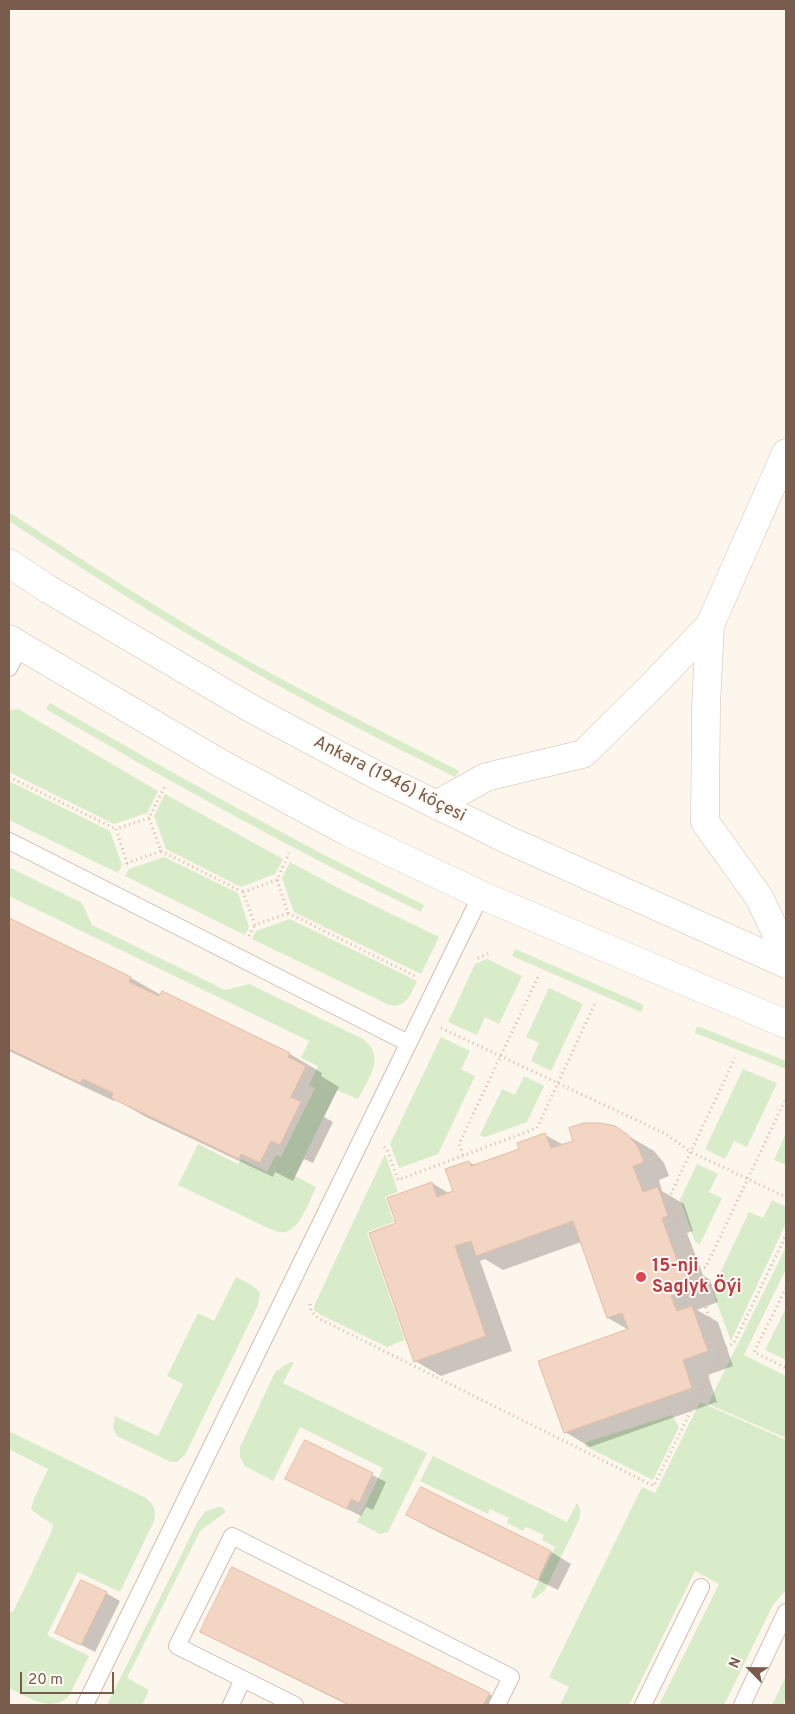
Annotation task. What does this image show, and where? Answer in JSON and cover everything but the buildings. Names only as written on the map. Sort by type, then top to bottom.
[{"type":"main road","points":[[436,805],[486,778],[583,754],[653,685],[710,624],[786,453]]},
{"type":"main road","name":"Ankara (1946) köçesi","points":[[9,563],[48,589],[252,709],[370,772],[515,843],[786,964]]},
{"type":"main road","points":[[710,624],[706,706],[705,822],[759,897],[786,954]]},
{"type":"main road","points":[[12,651],[348,832],[481,895],[786,1024]]},
{"type":"lane","points":[[9,841],[408,1043]]},
{"type":"lane","points":[[85,1705],[481,895]]},
{"type":"lane","points":[[295,1705],[177,1646],[232,1536],[511,1677],[497,1705]]},
{"type":"lane","points":[[643,1705],[701,1587]]},
{"type":"lane","points":[[742,1705],[786,1612]]},
{"type":"lane","points":[[231,1705],[243,1679]]},
{"type":"path","points":[[9,776],[116,829],[149,818],[165,786]]},
{"type":"path","points":[[149,818],[161,851],[243,892],[255,925]]},
{"type":"path","points":[[116,829],[127,863],[161,851]]},
{"type":"path","points":[[289,853],[277,880],[288,913],[419,977]]},
{"type":"path","points":[[243,892],[277,880]]},
{"type":"path","points":[[247,941],[255,925],[288,913]]},
{"type":"path","points":[[472,961],[490,953]]},
{"type":"path","points":[[463,1155],[459,1144],[539,975]]},
{"type":"path","points":[[388,1138],[384,1147],[388,1149],[398,1180],[536,1128],[596,1001]]},
{"type":"path","points":[[437,1036],[445,1019]]},
{"type":"path","points":[[441,1028],[666,1134],[691,1152],[786,1197]]},
{"type":"path","points":[[720,1352],[670,1196],[735,1058]]},
{"type":"path","points":[[695,1272],[706,1267],[786,1098]]},
{"type":"path","points":[[311,1299],[311,1311],[318,1318],[654,1486],[720,1352],[734,1343],[786,1235]]},
{"type":"path","points":[[786,1288],[754,1352],[786,1368]]},
{"type":"green space","points":[[9,512],[128,589],[250,662],[459,771],[455,777],[324,710],[217,651],[127,597],[9,521]]},
{"type":"green space","points":[[50,703],[282,832],[424,905],[421,912],[278,840],[138,762],[46,709]]},
{"type":"green space","points":[[18,709],[158,791],[147,813],[114,824],[9,772],[9,714],[10,710]]},
{"type":"green space","points":[[9,781],[110,831],[122,865],[118,873],[9,820]]},
{"type":"green space","points":[[165,794],[283,859],[275,874],[241,887],[166,849],[154,816]]},
{"type":"green space","points":[[164,857],[238,893],[249,927],[245,935],[125,876],[129,869]]},
{"type":"green space","points":[[290,862],[344,891],[439,937],[421,974],[294,912],[282,878]]},
{"type":"green space","points":[[9,867],[82,903],[92,925],[225,990],[249,984],[363,1039],[370,1046],[374,1053],[375,1061],[370,1076],[358,1099],[337,1090],[295,1176],[316,1187],[300,1220],[290,1230],[281,1232],[270,1229],[178,1185],[198,1144],[238,1164],[241,1159],[267,1172],[276,1155],[281,1157],[315,1088],[309,1085],[318,1066],[301,1058],[309,1041],[9,896]]},
{"type":"green space","points":[[290,919],[417,981],[410,996],[398,1005],[387,1004],[252,939],[256,931]]},
{"type":"green space","points":[[515,949],[644,1005],[641,1012],[512,956]]},
{"type":"green space","points":[[487,959],[522,976],[499,1024],[485,1017],[477,1035],[448,1022],[475,964]]},
{"type":"green space","points":[[549,988],[583,1004],[551,1071],[531,1061],[539,1043],[526,1037]]},
{"type":"green space","points":[[697,1026],[786,1061],[786,1069],[695,1033]]},
{"type":"green space","points":[[441,1037],[470,1051],[461,1069],[475,1076],[438,1154],[399,1168],[390,1144]]},
{"type":"green space","points":[[743,1069],[777,1083],[747,1147],[734,1141],[725,1159],[705,1149]]},
{"type":"green space","points":[[524,1076],[544,1086],[527,1122],[485,1137],[480,1135],[502,1089],[515,1095]]},
{"type":"green space","points":[[786,1133],[786,1165],[774,1160]]},
{"type":"green space","points":[[385,1154],[398,1192],[385,1197],[394,1222],[367,1232],[405,1340],[387,1347],[314,1310],[314,1306]]},
{"type":"green space","points":[[697,1164],[718,1174],[709,1192],[722,1198],[700,1244],[695,1242],[680,1200]]},
{"type":"green space","points":[[772,1200],[786,1207],[786,1223],[731,1341],[712,1290],[749,1212],[763,1218]]},
{"type":"green space","points":[[786,1247],[786,1269],[744,1355],[786,1376],[786,1438],[708,1404]]},
{"type":"green space","points":[[236,1277],[260,1292],[258,1305],[185,1455],[177,1462],[171,1462],[117,1436],[113,1427],[115,1416],[158,1436],[183,1384],[167,1376],[198,1313],[214,1321]]},
{"type":"green space","points":[[786,1308],[786,1360],[765,1350]]},
{"type":"green space","points":[[290,1362],[294,1362],[283,1383],[427,1453],[388,1532],[380,1534],[357,1522],[383,1468],[300,1427],[273,1481],[245,1466],[240,1457],[240,1447],[275,1372]]},
{"type":"green space","points":[[700,1402],[786,1440],[786,1590],[773,1605],[724,1705],[659,1705],[719,1584],[695,1571],[629,1705],[560,1705],[569,1687],[549,1677],[642,1487],[655,1493]]},
{"type":"green space","points":[[672,1415],[679,1427],[653,1480],[585,1446],[587,1442]]},
{"type":"green space","points":[[9,1431],[146,1498],[153,1506],[155,1512],[153,1523],[120,1592],[78,1572],[47,1635],[89,1656],[69,1696],[55,1704],[39,1702],[9,1688],[9,1611],[13,1612],[51,1533],[53,1525],[31,1509],[48,1469],[9,1449]]},
{"type":"green space","points":[[433,1456],[567,1522],[577,1503],[580,1516],[577,1524],[545,1590],[534,1599],[531,1597],[555,1547],[542,1540],[544,1535],[526,1527],[523,1531],[507,1523],[509,1518],[490,1509],[488,1514],[420,1481]]},
{"type":"green space","points":[[222,1507],[226,1512],[200,1531],[127,1678],[149,1690],[142,1705],[107,1705],[198,1521],[206,1511]]},
{"type":"green space","points":[[786,1676],[786,1698],[783,1705],[772,1705]]},
{"type":"place","name":"15-nji Saglyk Öýi","points":[[641,1277]]}]
